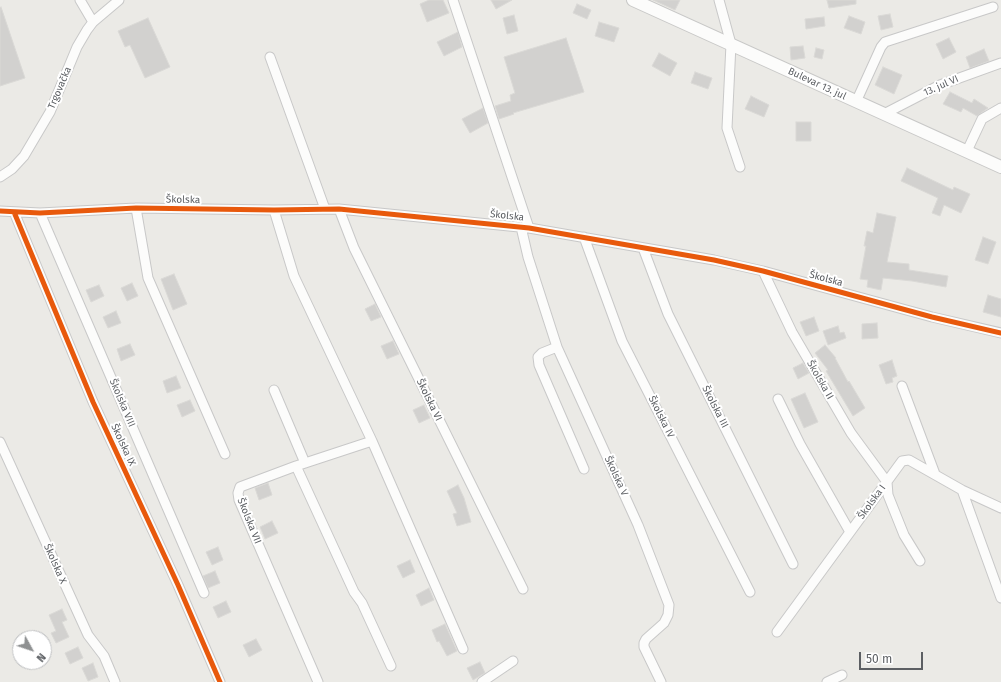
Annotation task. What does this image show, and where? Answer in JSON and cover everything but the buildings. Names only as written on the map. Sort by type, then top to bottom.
[{"type":"street","points":[[80,0],[93,22]]},
{"type":"street","name":"Trgovačka","points":[[0,177],[12,169],[24,156],[50,112],[77,47],[86,30],[93,22],[119,0]]},
{"type":"street","name":"Školska V","points":[[453,0],[525,227],[528,257],[557,347],[641,531],[670,608],[662,626],[646,639],[644,643],[644,647],[661,682]]},
{"type":"street","name":"Bulevar 13. jul","points":[[633,0],[1001,167]]},
{"type":"street","points":[[720,0],[731,44],[727,128],[740,167]]},
{"type":"street","points":[[856,102],[881,47],[885,42],[993,7]]},
{"type":"street","points":[[270,57],[324,209]]},
{"type":"street","name":"13. jul VI","points":[[884,114],[940,85],[1001,63]]},
{"type":"street","points":[[967,151],[982,119],[1001,108]]},
{"type":"street","points":[[136,208],[148,278],[225,454]]},
{"type":"street","name":"Školska","points":[[0,211],[40,213],[136,208],[274,210],[339,209],[525,227],[714,260],[763,271],[932,317],[1001,334]]},
{"type":"street","name":"Školska VI","points":[[339,209],[354,248],[523,589]]},
{"type":"street","points":[[274,210],[294,276],[372,441],[463,649]]},
{"type":"street","name":"Školska IX","points":[[14,212],[93,402],[178,585],[220,682]]},
{"type":"street","name":"Školska VIII","points":[[40,213],[204,593]]},
{"type":"street","name":"Školska IV","points":[[584,237],[622,341],[750,592]]},
{"type":"street","name":"Školska III","points":[[643,248],[668,314],[793,564]]},
{"type":"street","name":"Školska II","points":[[763,271],[792,332],[823,386],[851,433],[887,482]]},
{"type":"street","points":[[557,347],[542,353],[538,357],[539,365],[584,469]]},
{"type":"street","points":[[902,386],[935,474]]},
{"type":"street","points":[[274,390],[301,464],[354,592],[362,602],[391,666]]},
{"type":"street","points":[[778,399],[800,444],[850,532]]},
{"type":"street","name":"Školska VII","points":[[318,682],[239,500],[238,493],[240,487],[301,464],[372,441]]},
{"type":"street","name":"Školska X","points":[[0,442],[88,635],[104,656],[115,682]]},
{"type":"street","name":"Školska I","points":[[777,632],[902,461],[909,460],[962,490],[1001,508]]},
{"type":"street","points":[[887,482],[888,495],[904,535],[920,561]]},
{"type":"street","points":[[962,490],[1001,598]]},
{"type":"street","points":[[482,682],[513,661]]},
{"type":"street","points":[[827,682],[842,675]]},
{"type":"cycle path","points":[[0,211],[40,213],[136,208],[274,210],[339,209],[529,228],[714,260],[763,271],[932,317],[1001,333]]},
{"type":"cycle path","points":[[14,212],[93,402],[178,585],[220,682]]}]
